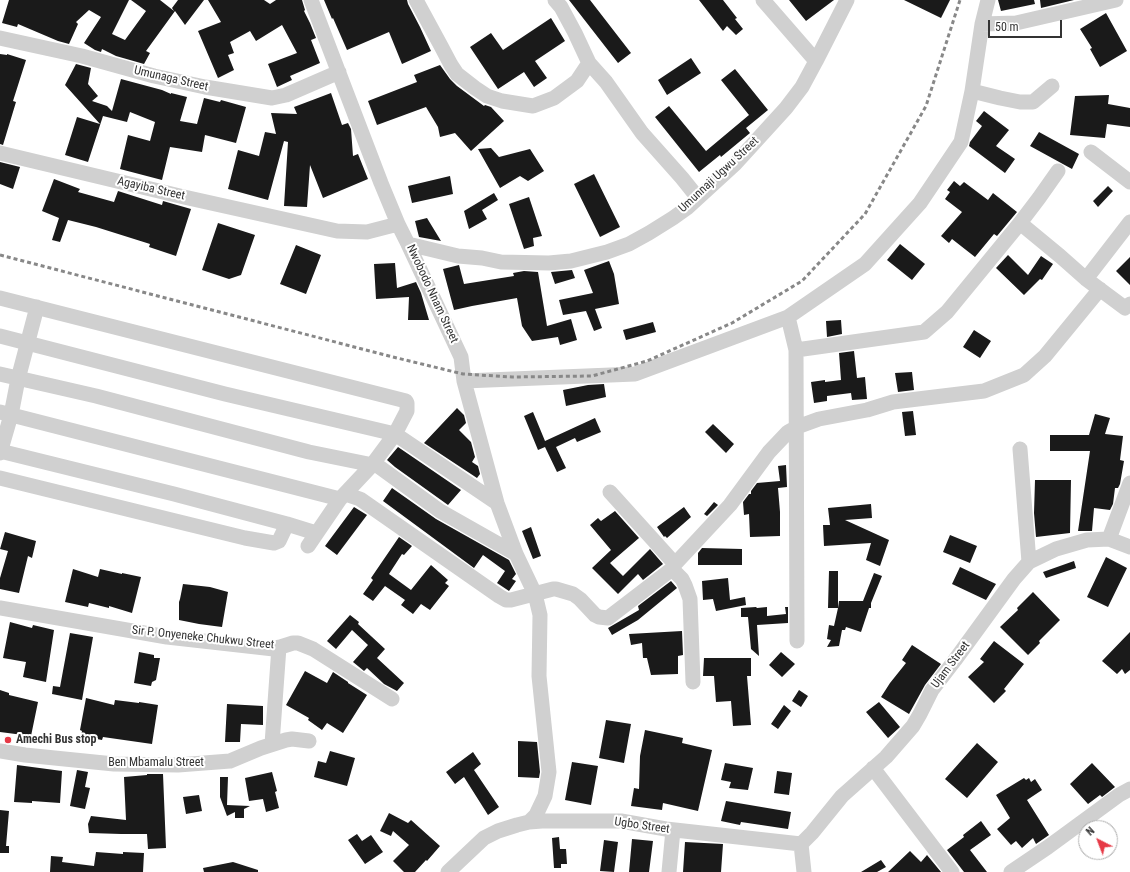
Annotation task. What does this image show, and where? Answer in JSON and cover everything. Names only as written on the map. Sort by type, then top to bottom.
[{"type":"street","name":"Nwobodo Nnam Street","points":[[311,0],[398,224],[461,357],[464,381],[497,503],[516,554],[535,594],[540,615],[539,676],[549,772],[545,796],[536,815],[529,822]]},
{"type":"street","points":[[416,0],[451,66],[457,74],[475,88],[502,102],[533,106],[554,98],[577,81],[589,63]]},
{"type":"street","points":[[555,0],[561,7],[576,33],[589,63],[606,82],[642,133],[698,198]]},
{"type":"street","points":[[763,0],[816,61]]},
{"type":"street","name":"Umunnaji Ugwu Street","points":[[408,244],[458,256],[482,258],[501,262],[549,263],[571,261],[607,252],[629,244],[673,218],[698,198],[735,164],[786,108],[802,87],[847,0]]},
{"type":"street","points":[[464,381],[635,374],[788,317],[865,264],[920,203],[961,142],[972,91],[982,24],[988,0]]},
{"type":"street","points":[[982,24],[1016,23],[1116,0]]},
{"type":"street","name":"Umunaga Street","points":[[0,38],[82,56],[154,76],[205,87],[272,98],[286,95],[339,72]]},
{"type":"street","points":[[972,91],[1020,102],[1033,102],[1052,86]]},
{"type":"street","points":[[1091,152],[1130,182]]},
{"type":"street","name":"Agayiba Street","points":[[0,153],[184,197],[337,231],[367,232],[398,224]]},
{"type":"street","points":[[796,350],[924,332],[947,312],[1020,223],[1058,171]]},
{"type":"street","points":[[1086,279],[1130,222]]},
{"type":"street","points":[[1020,223],[1086,279],[1125,308],[1130,304]]},
{"type":"street","points":[[5,414],[343,497],[360,499],[506,600],[552,589],[573,594],[580,599],[595,615],[608,618],[673,567],[730,505],[769,452],[788,432],[819,419],[867,410],[893,402],[984,391],[1024,375],[1045,356],[1100,289]]},
{"type":"street","points":[[0,298],[37,307],[406,401],[407,411],[395,434],[372,465],[343,497],[312,539],[287,524],[174,494],[0,452],[5,414],[18,379],[37,307]]},
{"type":"street","points":[[788,317],[796,350],[797,641]]},
{"type":"street","points":[[0,336],[225,394],[395,434],[497,503]]},
{"type":"street","points":[[0,374],[96,396],[309,452],[381,468],[440,510],[516,554]]},
{"type":"street","points":[[1020,449],[1029,562]]},
{"type":"street","points":[[0,478],[274,544],[279,541],[287,524]]},
{"type":"street","points":[[1109,539],[1130,483]]},
{"type":"street","points":[[610,492],[673,567],[685,585],[690,599],[693,682]]},
{"type":"street","name":"Ujam Street","points":[[801,844],[812,833],[842,796],[886,758],[913,726],[932,690],[1029,562],[1056,549],[1087,540],[1109,539],[1130,547]]},
{"type":"street","name":"Sir P. Onyeneke Chukwu Street","points":[[0,608],[167,637],[274,649],[293,643],[298,643],[313,649],[392,699]]},
{"type":"street","points":[[272,744],[279,647]]},
{"type":"street","name":"Ben Mbamalu Street","points":[[0,751],[114,764],[178,765],[230,761],[286,740],[292,739],[309,741]]},
{"type":"street","points":[[874,768],[952,872]]},
{"type":"street","points":[[1011,872],[1119,795],[1130,789]]},
{"type":"street","name":"Ugbo Street","points":[[448,872],[484,838],[498,831],[529,822],[621,821],[673,830],[801,844]]},
{"type":"street","points":[[669,872],[673,830]]},
{"type":"street","points":[[801,844],[804,872]]},
{"type":"building","points":[[9,0],[129,0],[112,34],[125,40],[146,11],[131,0],[160,0],[174,11],[172,8],[178,0],[204,0],[185,25],[175,11],[146,51],[150,53],[144,64],[116,56],[102,49],[101,52],[95,50],[84,43],[101,17],[89,10],[76,22],[78,24],[69,44],[58,41],[18,24],[17,27],[2,23]]},
{"type":"building","points":[[208,0],[264,0],[270,4],[276,0],[302,0],[304,11],[316,38],[311,40],[320,63],[290,76],[292,80],[277,87],[268,64],[297,53],[282,25],[256,41],[250,31],[230,42],[234,53],[228,55],[234,70],[218,78],[198,31],[221,22]]},
{"type":"building","points":[[324,0],[407,0],[431,51],[402,64],[389,32],[347,50]]},
{"type":"building","points":[[569,0],[590,0],[631,53],[618,63]]},
{"type":"building","points":[[699,0],[723,0],[737,18],[735,19],[743,29],[736,35],[727,26],[723,31]]},
{"type":"building","points":[[789,0],[834,0],[806,21]]},
{"type":"building","points":[[904,0],[950,0],[941,18]]},
{"type":"building","points":[[998,0],[1034,0],[1035,4],[1001,11]]},
{"type":"building","points":[[1040,0],[1074,0],[1041,8]]},
{"type":"building","points":[[1106,13],[1127,51],[1100,67],[1090,49],[1092,48],[1080,29]]},
{"type":"building","points":[[551,18],[565,41],[535,61],[547,78],[534,87],[524,72],[498,89],[470,47],[491,33],[503,50]]},
{"type":"building","points":[[0,54],[7,54],[26,60],[13,101],[16,102],[3,145],[0,144]]},
{"type":"building","points":[[691,58],[701,73],[667,95],[658,80]]},
{"type":"building","points":[[76,64],[91,68],[88,84],[98,96],[92,101],[107,106],[112,111],[121,79],[162,90],[171,94],[187,97],[180,121],[197,124],[204,98],[220,102],[221,100],[246,107],[236,143],[205,135],[202,152],[170,147],[162,180],[120,169],[128,135],[150,141],[155,122],[130,112],[127,122],[103,116],[88,162],[65,155],[77,117],[100,124],[65,85]]},
{"type":"building","points":[[440,65],[457,86],[484,106],[491,107],[504,121],[471,151],[455,133],[440,137],[438,127],[426,107],[377,125],[368,101],[417,82],[414,75]]},
{"type":"building","points":[[735,69],[768,110],[746,128],[750,133],[721,157],[720,155],[699,172],[655,117],[669,106],[706,151],[749,115],[721,80]]},
{"type":"building","points":[[331,93],[342,125],[348,123],[351,129],[353,156],[358,154],[368,179],[323,198],[310,165],[307,207],[284,206],[288,142],[284,141],[268,200],[228,189],[238,150],[259,156],[265,132],[276,134],[271,113],[297,114],[294,107]]},
{"type":"building","points":[[1109,95],[1108,104],[1130,108],[1130,127],[1107,124],[1105,138],[1070,135],[1075,96]]},
{"type":"building","points":[[984,111],[1009,130],[996,146],[1015,159],[1005,173],[969,146],[970,142],[982,126],[976,121]]},
{"type":"building","points":[[1039,132],[1079,154],[1072,169],[1030,146]]},
{"type":"building","points":[[491,148],[499,157],[530,149],[544,171],[528,181],[520,176],[500,188],[478,149]]},
{"type":"building","points":[[0,162],[20,167],[13,189],[0,184]]},
{"type":"building","points":[[594,174],[620,227],[600,237],[574,184]]},
{"type":"building","points":[[450,176],[453,194],[412,203],[408,186]]},
{"type":"building","points":[[54,179],[80,189],[78,192],[114,202],[118,191],[162,205],[163,201],[191,209],[176,256],[149,247],[150,244],[68,220],[60,242],[52,240],[59,218],[42,211]]},
{"type":"building","points":[[954,181],[960,186],[964,182],[988,200],[993,193],[1017,212],[997,236],[994,234],[975,257],[952,239],[949,243],[941,236],[962,212],[945,199],[950,192],[947,190]]},
{"type":"building","points":[[1108,186],[1113,191],[1098,207],[1093,201]]},
{"type":"building","points":[[494,193],[498,200],[482,210],[487,219],[469,229],[464,211]]},
{"type":"building","points":[[529,197],[542,236],[533,238],[534,246],[524,249],[509,204]]},
{"type":"building","points":[[427,218],[441,241],[419,237],[415,221]]},
{"type":"building","points":[[218,223],[255,235],[241,275],[229,279],[202,270]]},
{"type":"building","points":[[900,244],[925,264],[912,280],[887,260]]},
{"type":"building","points":[[296,245],[321,255],[306,294],[280,284]]},
{"type":"building","points":[[1008,255],[1028,275],[1041,256],[1053,264],[1042,280],[1040,279],[1024,295],[996,268]]},
{"type":"building","points":[[1130,257],[1130,285],[1116,271]]},
{"type":"building","points":[[609,261],[614,274],[619,304],[595,309],[602,328],[594,331],[586,311],[563,315],[559,300],[593,293],[584,270]]},
{"type":"building","points":[[395,263],[397,288],[416,282],[429,320],[408,320],[409,297],[376,299],[374,264]]},
{"type":"building","points":[[459,265],[464,284],[514,276],[513,273],[524,271],[538,272],[547,326],[571,319],[577,340],[560,345],[558,337],[532,341],[522,326],[517,298],[454,310],[443,269]]},
{"type":"building","points":[[572,270],[575,278],[555,284],[551,272]]},
{"type":"building","points":[[841,320],[842,334],[827,337],[826,321]]},
{"type":"building","points":[[653,322],[656,332],[626,340],[623,330]]},
{"type":"building","points":[[974,330],[991,341],[980,358],[963,347]]},
{"type":"building","points":[[854,351],[857,378],[865,377],[867,399],[852,400],[851,393],[827,396],[827,401],[814,403],[811,382],[841,380],[839,353]]},
{"type":"building","points":[[912,372],[914,390],[898,392],[895,373]]},
{"type":"building","points":[[604,384],[606,397],[566,406],[563,390],[588,385]]},
{"type":"building","points":[[457,408],[464,415],[466,423],[459,430],[471,442],[475,457],[472,462],[478,466],[480,474],[477,478],[424,443]]},
{"type":"building","points":[[913,411],[916,435],[905,436],[902,412]]},
{"type":"building","points":[[533,412],[545,441],[595,418],[601,432],[577,442],[575,438],[556,447],[566,468],[557,472],[545,447],[538,450],[524,416]]},
{"type":"building","points":[[1095,414],[1110,418],[1105,434],[1123,436],[1120,460],[1124,461],[1120,484],[1118,488],[1115,488],[1113,504],[1110,510],[1094,508],[1092,531],[1078,531],[1090,451],[1050,451],[1050,435],[1089,435]]},
{"type":"building","points":[[713,424],[734,444],[726,453],[705,432]]},
{"type":"building","points":[[398,447],[461,490],[448,505],[387,460]]},
{"type":"building","points":[[786,465],[787,487],[778,488],[780,536],[750,537],[749,514],[744,515],[743,502],[749,494],[751,494],[751,491],[757,483],[780,481],[778,466]]},
{"type":"building","points":[[1035,480],[1071,480],[1070,533],[1036,537],[1034,513]]},
{"type":"building","points":[[392,488],[436,519],[509,560],[516,574],[512,579],[516,581],[509,591],[497,583],[505,571],[483,555],[474,568],[383,501]]},
{"type":"building","points":[[714,502],[718,505],[707,516],[704,514]]},
{"type":"building","points":[[871,504],[872,518],[845,520],[889,540],[880,566],[866,560],[871,543],[824,546],[823,525],[830,525],[828,508]]},
{"type":"building","points":[[354,507],[367,515],[337,555],[325,546]]},
{"type":"building","points":[[684,507],[691,517],[667,538],[665,536],[664,537],[657,527]]},
{"type":"building","points":[[615,511],[639,538],[610,563],[623,576],[650,549],[663,564],[643,580],[638,574],[618,594],[592,568],[611,550],[590,525],[598,518],[601,521]]},
{"type":"building","points":[[531,527],[541,556],[533,559],[522,531]]},
{"type":"building","points":[[5,532],[36,541],[32,558],[28,556],[19,593],[0,589],[0,578],[8,551],[0,549]]},
{"type":"building","points":[[950,535],[977,546],[970,563],[943,552]]},
{"type":"building","points":[[399,537],[412,546],[404,555],[402,554],[389,574],[411,590],[431,565],[448,580],[445,583],[449,586],[430,610],[421,604],[413,614],[401,605],[405,600],[385,586],[373,601],[363,594],[373,580],[371,578]]},
{"type":"building","points":[[702,548],[742,549],[742,565],[698,565],[698,553]]},
{"type":"building","points":[[1106,557],[1127,568],[1108,607],[1087,597]]},
{"type":"building","points":[[1074,561],[1076,568],[1046,578],[1043,572]]},
{"type":"building","points":[[960,567],[996,584],[986,600],[952,584]]},
{"type":"building","points":[[73,569],[98,577],[100,569],[141,577],[132,613],[109,606],[109,608],[89,603],[88,607],[65,602]]},
{"type":"building","points":[[829,571],[838,571],[838,608],[828,608]]},
{"type":"building","points":[[874,573],[882,576],[861,632],[846,627],[845,630],[842,630],[839,646],[827,647],[831,640],[827,639],[829,625],[834,626],[839,601],[863,601]]},
{"type":"building","points":[[728,578],[730,600],[745,597],[746,605],[716,611],[713,599],[703,600],[702,581]]},
{"type":"building","points":[[671,581],[677,588],[638,620],[612,635],[608,628],[639,610],[638,606]]},
{"type":"building","points":[[183,584],[210,587],[228,592],[222,627],[179,620],[179,602]]},
{"type":"building","points":[[1033,592],[1060,620],[1039,641],[1040,643],[1028,655],[1000,627],[1018,610],[1017,608]]},
{"type":"building","points":[[767,607],[767,616],[786,614],[785,607],[788,607],[788,623],[757,625],[759,656],[751,649],[748,617],[741,617],[741,608]]},
{"type":"building","points":[[350,615],[359,622],[358,624],[385,649],[377,658],[404,683],[397,691],[384,684],[367,668],[364,671],[353,662],[368,645],[352,630],[336,649],[327,641]]},
{"type":"building","points":[[10,622],[32,628],[33,625],[54,630],[46,682],[23,677],[26,662],[3,658]]},
{"type":"building","points":[[682,631],[683,655],[678,656],[678,674],[651,675],[647,658],[643,658],[642,643],[631,645],[629,634]]},
{"type":"building","points":[[1130,632],[1130,670],[1125,674],[1122,669],[1117,674],[1102,661]]},
{"type":"building","points":[[70,633],[93,637],[82,700],[52,694],[53,686],[60,687]]},
{"type":"building","points":[[994,641],[1024,664],[1004,689],[1006,691],[994,703],[968,677],[984,662],[980,659]]},
{"type":"building","points":[[912,645],[941,664],[925,685],[909,714],[881,697],[906,663],[902,660]]},
{"type":"building","points":[[139,652],[154,655],[154,658],[160,658],[156,680],[152,682],[151,686],[134,683]]},
{"type":"building","points":[[781,652],[795,664],[782,677],[769,665]]},
{"type":"building","points":[[704,658],[751,658],[751,676],[747,676],[751,725],[733,726],[731,701],[716,702],[714,676],[703,676]]},
{"type":"building","points":[[305,671],[327,683],[333,672],[367,695],[343,733],[327,723],[322,730],[308,720],[309,718],[286,705]]},
{"type":"building","points":[[0,690],[9,693],[9,695],[38,702],[31,736],[0,732]]},
{"type":"building","points":[[799,690],[808,696],[801,707],[792,701]]},
{"type":"building","points":[[86,698],[114,705],[115,700],[158,705],[152,744],[103,737],[102,740],[81,736],[82,731],[80,730]]},
{"type":"building","points":[[879,702],[900,727],[888,738],[866,712]]},
{"type":"building","points":[[227,704],[263,706],[263,725],[241,724],[240,742],[225,742]]},
{"type":"building","points":[[784,705],[791,711],[778,729],[771,724]]},
{"type":"building","points":[[606,720],[631,724],[624,763],[599,758]]},
{"type":"building","points":[[645,730],[683,738],[682,743],[712,750],[698,811],[663,803],[662,810],[631,806],[634,788],[639,789],[640,756]]},
{"type":"building","points":[[518,741],[537,742],[540,772],[539,778],[518,777]]},
{"type":"building","points":[[977,743],[998,762],[967,798],[945,779]]},
{"type":"building","points":[[330,751],[355,758],[347,786],[314,777],[318,761],[326,763]]},
{"type":"building","points":[[473,752],[481,764],[474,770],[499,807],[488,815],[464,777],[455,784],[446,772]]},
{"type":"building","points":[[572,762],[598,766],[591,805],[565,800]]},
{"type":"building","points":[[725,763],[753,768],[748,790],[729,788],[731,782],[721,780]]},
{"type":"building","points":[[1092,763],[1115,787],[1102,797],[1100,795],[1088,804],[1070,784]]},
{"type":"building","points":[[17,765],[62,771],[60,803],[32,801],[32,803],[14,802]]},
{"type":"building","points":[[77,770],[88,772],[85,787],[90,788],[85,809],[70,806]]},
{"type":"building","points":[[777,771],[792,773],[789,795],[774,793]]},
{"type":"building","points":[[272,772],[277,791],[275,792],[279,808],[266,812],[263,799],[249,801],[245,778]]},
{"type":"building","points":[[147,774],[163,774],[166,848],[148,849],[147,834],[89,833],[88,824],[91,816],[126,820],[124,777]]},
{"type":"building","points":[[220,777],[228,777],[227,805],[250,806],[244,809],[244,818],[235,818],[235,812],[227,816],[220,797]]},
{"type":"building","points":[[1024,778],[1026,780],[1029,778],[1031,782],[1035,779],[1042,790],[1027,800],[1049,835],[1036,844],[1033,838],[1022,848],[1016,841],[1011,845],[997,829],[1010,818],[996,795]]},
{"type":"building","points":[[199,795],[202,811],[186,814],[183,797]]},
{"type":"building","points":[[726,801],[791,812],[788,829],[741,822],[740,825],[721,821]]},
{"type":"building","points":[[0,810],[9,811],[6,846],[9,846],[9,853],[0,853]]},
{"type":"building","points":[[389,813],[408,823],[411,820],[440,846],[415,872],[404,872],[393,861],[409,845],[393,831],[391,836],[380,831]]},
{"type":"building","points":[[981,821],[991,835],[970,850],[987,872],[964,872],[947,850]]},
{"type":"building","points":[[357,834],[362,841],[371,835],[383,852],[365,864],[348,840]]},
{"type":"building","points":[[559,837],[560,849],[566,849],[567,864],[561,864],[561,868],[554,868],[552,838]]},
{"type":"building","points":[[632,839],[653,841],[649,872],[629,872]]},
{"type":"building","points":[[604,840],[618,842],[614,872],[600,871]]},
{"type":"building","points":[[685,842],[723,844],[721,872],[683,872]]},
{"type":"building","points":[[910,851],[921,862],[927,855],[941,872],[888,872]]},
{"type":"building","points":[[96,852],[123,854],[123,852],[144,853],[143,872],[50,872],[51,856],[63,857],[62,862],[94,866]]},
{"type":"building","points":[[881,860],[886,867],[877,872],[861,872]]},
{"type":"building","points":[[233,862],[258,870],[258,872],[204,872],[203,868]]},
{"type":"railway","points":[[0,255],[463,374],[512,377],[592,376],[647,361],[732,323],[802,281],[865,214],[926,106],[960,0]]},
{"type":"place","name":"Amechi Bus stop","points":[[8,740]]}]
